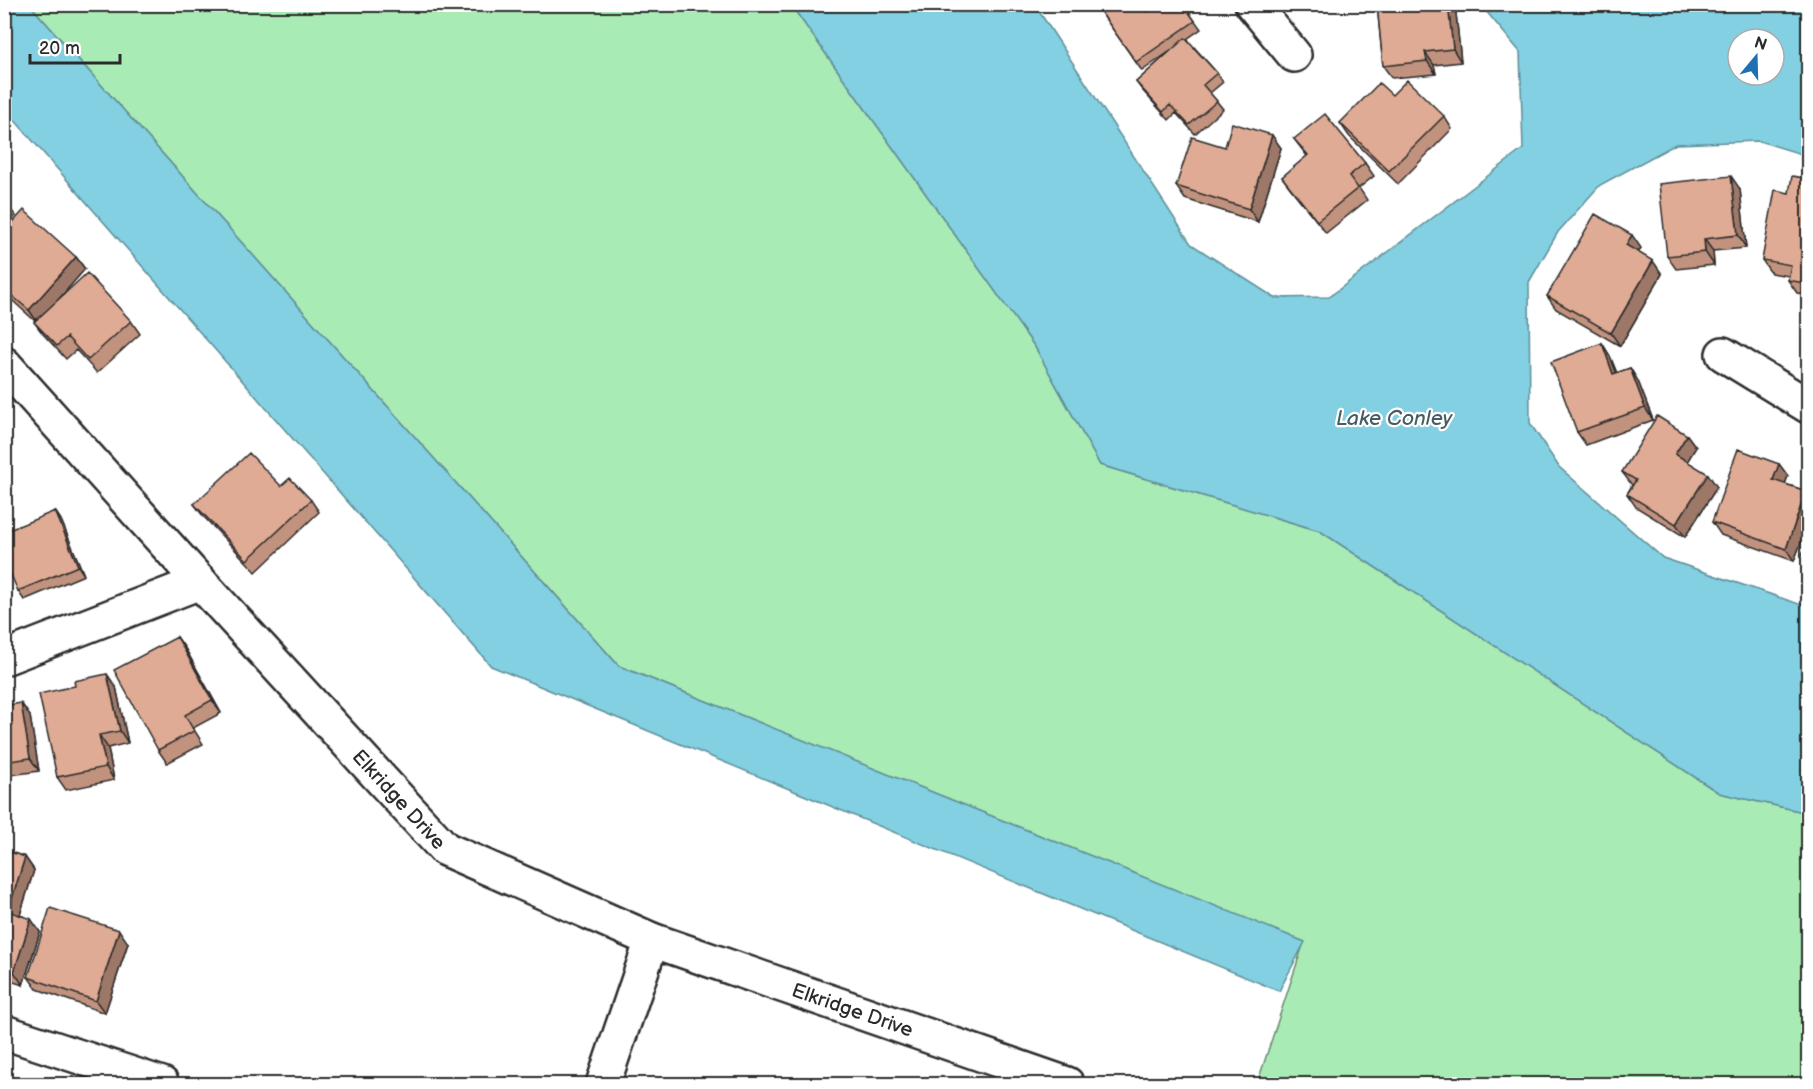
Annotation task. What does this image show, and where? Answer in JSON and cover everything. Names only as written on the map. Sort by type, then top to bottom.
[{"type":"street","points":[[1252,4],[1294,55]]},
{"type":"street","points":[[1723,354],[1809,406]]},
{"type":"street","name":"Elkridge Drive","points":[[4,364],[445,849],[652,940],[1067,1084]]},
{"type":"street","points":[[4,658],[200,582]]},
{"type":"street","points":[[603,1084],[652,940]]},
{"type":"street","points":[[4,1032],[162,1084]]},
{"type":"green space","points":[[30,5],[791,5],[1035,347],[1100,465],[1320,531],[1719,793],[1808,813],[1808,1084],[1257,1084],[1304,942],[619,666]]},
{"type":"water","points":[[4,5],[30,5],[619,666],[1305,942],[1279,991],[491,666],[5,109]]},
{"type":"water","name":"Lake Conley","points":[[791,5],[1035,5],[1191,244],[1275,298],[1329,297],[1523,149],[1520,52],[1481,5],[1808,5],[1808,156],[1759,141],[1676,144],[1600,185],[1558,232],[1529,282],[1530,423],[1559,467],[1663,558],[1808,607],[1808,813],[1719,793],[1320,531],[1100,465],[1035,347]]},
{"type":"building","points":[[1095,4],[1142,4],[1147,12],[1158,4],[1183,4],[1195,21],[1136,62]]},
{"type":"building","points":[[1377,4],[1448,4],[1453,49],[1425,52],[1427,61],[1383,66]]},
{"type":"building","points":[[1185,38],[1217,73],[1203,85],[1217,101],[1189,125],[1170,105],[1163,112],[1136,82]]},
{"type":"building","points":[[1407,80],[1444,116],[1389,171],[1340,123],[1379,83],[1392,95]]},
{"type":"building","points":[[1325,114],[1365,163],[1349,176],[1358,188],[1317,221],[1282,177],[1308,155],[1294,139]]},
{"type":"building","points":[[1232,123],[1272,135],[1249,209],[1176,186],[1192,137],[1225,147]]},
{"type":"building","points":[[1731,176],[1738,235],[1704,239],[1705,252],[1667,256],[1659,184]]},
{"type":"building","points":[[1792,176],[1809,179],[1809,284],[1788,280],[1791,265],[1762,260],[1775,190],[1789,193]]},
{"type":"building","points":[[4,202],[10,207],[4,212]]},
{"type":"building","points":[[24,210],[76,257],[29,310],[4,289],[4,232]]},
{"type":"building","points":[[1595,214],[1632,235],[1626,245],[1653,261],[1611,333],[1547,296]]},
{"type":"building","points":[[87,273],[131,321],[88,360],[67,337],[57,346],[34,322]]},
{"type":"building","points":[[1602,343],[1613,374],[1630,368],[1645,408],[1577,432],[1551,362]]},
{"type":"building","points":[[1657,416],[1687,435],[1675,454],[1708,474],[1676,524],[1627,494],[1636,480],[1622,472]]},
{"type":"building","points":[[1738,449],[1779,464],[1773,480],[1806,491],[1786,549],[1712,522]]},
{"type":"building","points":[[249,453],[281,486],[290,478],[311,500],[247,560],[194,504]]},
{"type":"building","points":[[55,511],[78,566],[18,591],[4,559],[4,532]]},
{"type":"building","points":[[1809,537],[1809,558],[1802,555]]},
{"type":"building","points":[[177,637],[212,700],[185,715],[194,731],[158,750],[114,670]]},
{"type":"building","points":[[107,674],[120,731],[99,735],[106,767],[57,777],[39,694],[75,686],[74,681]]},
{"type":"building","points":[[21,703],[30,758],[4,762],[4,706]]},
{"type":"building","points":[[4,850],[25,857],[8,911],[31,919],[14,972],[4,969]]},
{"type":"building","points":[[50,908],[119,930],[96,1001],[28,977]]}]
